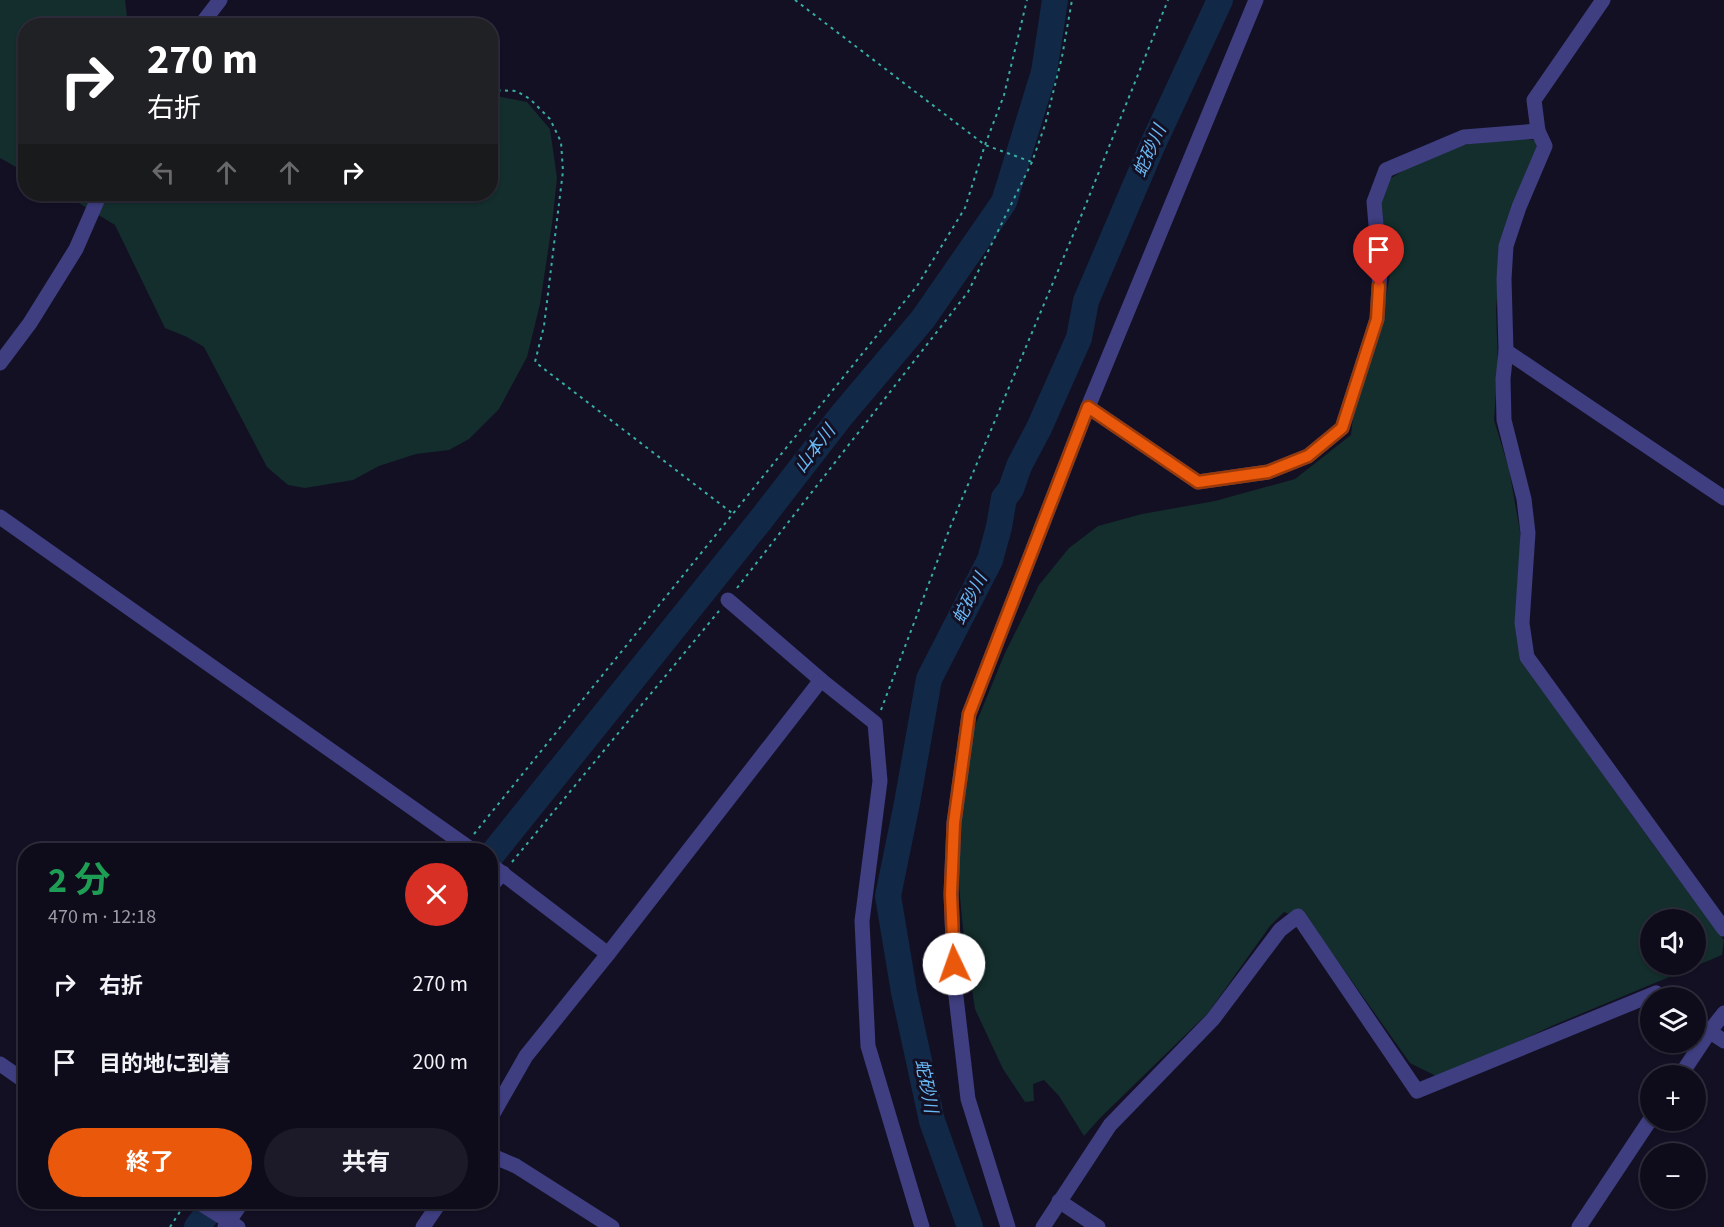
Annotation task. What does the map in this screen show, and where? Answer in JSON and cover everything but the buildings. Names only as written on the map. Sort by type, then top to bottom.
[{"type":"street","points":[[206,18],[220,0]]},
{"type":"street","points":[[1008,1227],[968,1099],[954,976],[951,894],[954,823],[969,714],[1088,407],[1256,0]]},
{"type":"street","points":[[1604,0],[1534,100],[1538,131],[1545,146],[1519,207],[1506,246],[1503,279],[1506,351],[1503,379],[1504,420],[1524,499],[1528,532],[1522,623],[1527,657],[1724,928]]},
{"type":"street","points":[[1088,407],[1198,482],[1268,472],[1308,456],[1342,428],[1377,319],[1380,270],[1374,202],[1386,170],[1464,137],[1538,131]]},
{"type":"street","points":[[0,363],[30,323],[76,249],[97,201]]},
{"type":"street","points":[[1506,351],[1724,498]]},
{"type":"street","points":[[0,517],[461,843]]},
{"type":"street","points":[[728,600],[875,723],[880,781],[862,921],[868,1046],[922,1227]]},
{"type":"street","points":[[498,1105],[526,1056],[821,680]]},
{"type":"street","points":[[498,869],[608,954]]},
{"type":"street","points":[[1043,1227],[1110,1125],[1213,1019],[1280,930],[1298,916],[1417,1091],[1640,1000]]},
{"type":"street","points":[[1687,1065],[1724,1013]]},
{"type":"street","points":[[1706,1029],[1724,1041]]},
{"type":"street","points":[[0,1064],[18,1076]]},
{"type":"street","points":[[1579,1227],[1643,1131]]},
{"type":"street","points":[[498,1158],[516,1166],[612,1227]]},
{"type":"street","points":[[1059,1201],[1098,1227]]},
{"type":"street","points":[[208,1209],[229,1223],[238,1209]]},
{"type":"street","points":[[423,1227],[435,1209]]},
{"type":"path","points":[[795,0],[985,144],[1032,162]]},
{"type":"path","points":[[474,843],[732,513],[917,286],[965,208],[985,144],[1004,95],[1027,0]]},
{"type":"path","points":[[498,869],[728,600],[968,292],[1032,162],[1048,114],[1062,57],[1072,0]]},
{"type":"path","points":[[875,723],[951,525],[1168,0]]},
{"type":"path","points":[[498,90],[516,91],[530,99],[550,118],[561,142],[562,183],[544,326],[535,362],[732,513]]},
{"type":"path","points":[[170,1227],[182,1209]]},
{"type":"green space","points":[[0,0],[125,0],[127,18],[18,18],[18,168],[0,158]]},
{"type":"green space","points":[[498,96],[527,102],[550,129],[557,178],[540,304],[527,357],[499,409],[469,439],[449,450],[416,454],[379,466],[353,480],[305,488],[288,485],[267,467],[204,347],[165,328],[115,225],[76,201],[498,201]]},
{"type":"green space","points":[[1510,139],[1537,140],[1534,189],[1500,265],[1496,309],[1498,364],[1494,420],[1509,469],[1521,537],[1515,624],[1545,693],[1701,909],[1640,909],[1640,975],[1674,975],[1640,987],[1640,989],[1554,1025],[1440,1078],[1410,1063],[1310,922],[1284,912],[1270,926],[1208,1013],[1084,1136],[1059,1096],[1044,1080],[1033,1084],[1034,1101],[1025,1102],[1003,1069],[975,1009],[963,929],[953,821],[974,728],[1005,653],[1039,585],[1069,548],[1098,526],[1142,514],[1215,501],[1295,479],[1351,435],[1355,398],[1381,323],[1392,264],[1378,203],[1388,180],[1409,167],[1462,145]]},
{"type":"green space","points":[[1706,916],[1724,940],[1722,955],[1706,962]]},
{"type":"waterway","name":"山本川","points":[[498,847],[759,522],[841,416],[923,319],[1004,202],[1044,72],[1055,0]]},
{"type":"waterway","name":"蛇砂川","points":[[970,1227],[932,1121],[904,992],[888,896],[929,679],[990,560],[1004,498],[1011,489],[1019,466],[1039,428],[1079,338],[1086,301],[1153,144],[1220,0]]},
{"type":"waterway","name":"山本川","points":[[197,1227],[211,1209]]},
{"type":"route","points":[[954,964],[951,894],[954,823],[969,714],[1088,407],[1198,482],[1268,472],[1308,456],[1342,428],[1377,319],[1379,286]]}]
